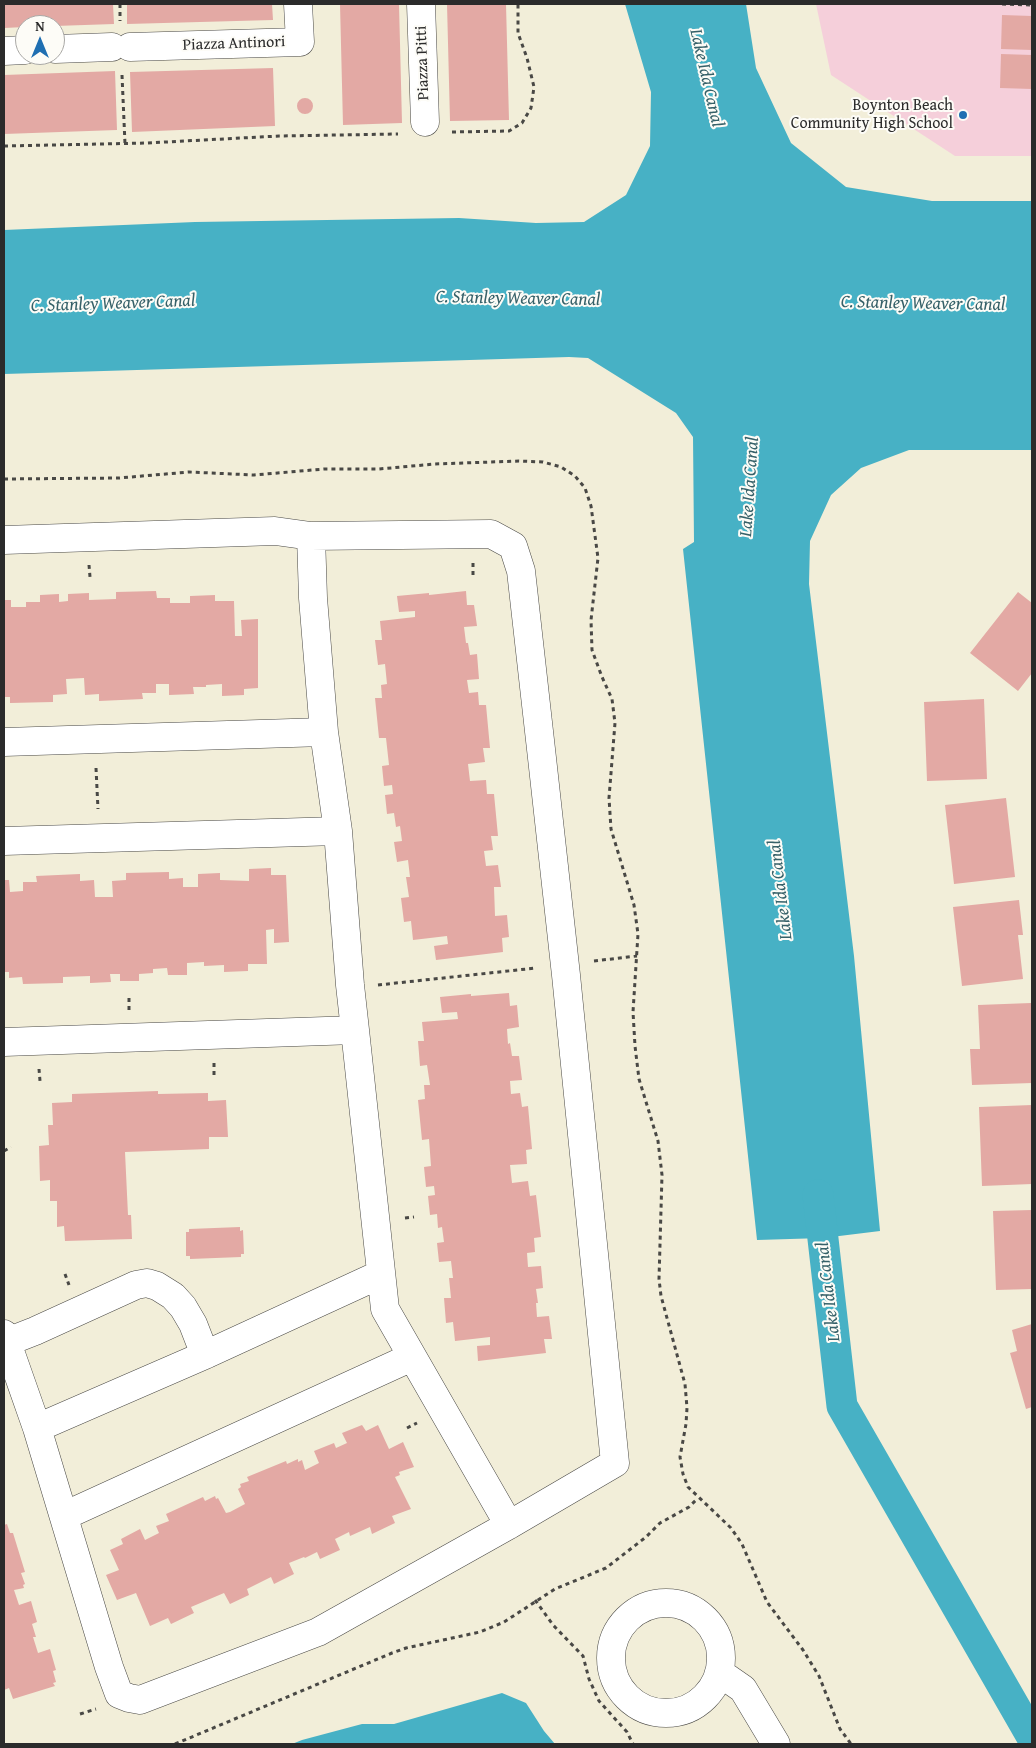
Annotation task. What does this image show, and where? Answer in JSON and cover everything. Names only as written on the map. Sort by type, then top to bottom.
[{"type":"street","name":"Piazza Antinori","points":[[65,49],[300,42],[298,4]]},
{"type":"street","name":"Piazza Pitti","points":[[414,128],[421,4]]},
{"type":"street","points":[[4,540],[275,531],[311,536],[491,534],[513,546],[521,571],[566,975],[615,1463],[318,1632],[140,1700],[129,1698],[119,1694],[109,1667],[37,1428],[5,1338],[35,1331],[136,1285],[147,1283],[158,1286],[173,1296],[183,1307],[193,1324],[205,1355]]},
{"type":"street","points":[[311,536],[313,598],[324,732],[338,831],[350,985],[385,1309],[509,1525]]},
{"type":"street","points":[[4,742],[324,732]]},
{"type":"street","points":[[4,841],[338,831]]},
{"type":"street","points":[[4,1042],[355,1030]]},
{"type":"street","points":[[37,1428],[205,1355],[381,1274]]},
{"type":"street","points":[[64,1516],[392,1368],[412,1357]]},
{"type":"street","points":[[674,1603],[692,1609],[707,1620],[717,1636],[722,1654],[720,1673],[712,1690],[699,1703],[682,1712],[664,1714],[646,1711],[631,1702],[615,1680],[610,1654],[614,1637],[624,1621],[638,1610],[655,1604],[674,1603]]},
{"type":"street","points":[[720,1673],[744,1689],[776,1744]]},
{"type":"path","points":[[451,132],[509,130],[522,123],[531,108],[534,86],[518,33],[518,4]]},
{"type":"path","points":[[1002,4],[1032,5]]},
{"type":"path","points":[[4,146],[147,143],[414,128]]},
{"type":"path","points":[[4,479],[119,478],[189,472],[254,474],[324,469],[379,469],[435,464],[519,461],[543,462],[561,467],[574,476],[585,488],[591,506],[597,550],[596,581],[590,620],[592,650],[612,699],[614,723],[609,798],[610,829],[634,905],[638,934],[633,1012],[634,1046],[639,1079],[658,1141],[662,1175],[659,1279],[661,1296],[685,1384],[686,1416],[680,1457],[682,1474],[688,1487],[731,1528],[742,1544],[767,1602],[804,1650],[819,1676],[840,1728],[851,1744]]},
{"type":"path","points":[[96,766],[98,811]]},
{"type":"path","points":[[590,961],[637,956]]},
{"type":"path","points":[[377,985],[545,967]]},
{"type":"path","points":[[4,1151],[11,1147]]},
{"type":"path","points":[[175,1744],[399,1651],[480,1632],[504,1622],[535,1600],[555,1589],[606,1568],[646,1537],[660,1523],[689,1507],[698,1498]]},
{"type":"path","points":[[535,1600],[553,1625],[583,1656],[589,1679],[599,1701],[626,1732],[633,1744]]},
{"type":"path","points":[[80,1714],[102,1707]]},
{"type":"shaded area","name":"Boynton Beach Community High School","points":[[816,4],[1032,4],[1032,156],[955,156],[831,75]]},
{"type":"water","name":"C. Stanley Weaver Canal","points":[[625,4],[746,4],[756,68],[791,143],[846,187],[932,201],[1032,201],[1032,450],[909,450],[861,468],[831,495],[810,541],[809,584],[854,956],[880,1231],[823,1238],[757,1240],[683,549],[694,542],[693,437],[676,413],[588,358],[569,357],[4,374],[4,230],[195,222],[459,218],[536,223],[584,222],[626,195],[650,146],[651,92]]},
{"type":"water","points":[[502,1693],[526,1703],[555,1744],[292,1744],[362,1724],[394,1724]]},
{"type":"building","points":[[4,4],[113,4],[114,24],[65,26],[65,15],[15,15],[15,27],[4,28]]},
{"type":"building","points":[[127,4],[272,4],[273,20],[127,24]]},
{"type":"building","points":[[340,4],[399,4],[402,123],[343,125]]},
{"type":"building","points":[[447,4],[506,4],[509,120],[450,121]]},
{"type":"building","points":[[1002,15],[1032,16],[1032,50],[1001,49]]},
{"type":"building","points":[[1001,54],[1032,55],[1032,89],[1000,88]]},
{"type":"building","points":[[273,68],[275,126],[132,132],[130,72]]},
{"type":"building","points":[[115,71],[117,130],[4,134],[4,75]]},
{"type":"building","points":[[305,98],[313,106],[305,114],[297,106]]},
{"type":"building","points":[[156,591],[157,598],[170,598],[170,603],[190,603],[190,596],[215,595],[215,601],[234,601],[235,636],[242,636],[241,620],[258,619],[258,688],[244,689],[244,695],[222,696],[222,684],[206,685],[206,687],[193,687],[194,694],[169,695],[169,684],[156,684],[156,693],[142,693],[143,699],[99,701],[99,694],[85,695],[84,678],[66,679],[67,694],[53,695],[53,702],[10,703],[10,697],[4,697],[4,600],[11,600],[11,607],[26,607],[26,602],[40,602],[40,595],[59,594],[59,602],[68,601],[68,594],[89,593],[89,600],[116,599],[116,592]]},
{"type":"building","points":[[466,591],[467,605],[474,605],[477,626],[464,627],[466,643],[468,643],[470,655],[477,654],[479,679],[467,680],[469,693],[478,692],[479,705],[486,705],[490,748],[483,748],[485,762],[468,764],[470,781],[486,780],[487,794],[494,794],[498,836],[491,836],[493,850],[484,851],[486,866],[498,865],[501,887],[494,887],[495,916],[507,915],[509,937],[502,938],[503,952],[436,960],[434,946],[448,944],[447,936],[413,940],[411,921],[404,922],[401,898],[409,897],[406,877],[410,877],[408,860],[397,862],[394,842],[402,841],[400,826],[396,827],[394,813],[387,814],[385,795],[393,794],[392,785],[384,786],[382,766],[389,765],[386,738],[379,738],[375,698],[382,698],[381,685],[387,684],[385,664],[378,665],[375,640],[382,640],[380,621],[415,617],[415,611],[399,612],[397,596]]},
{"type":"building","points":[[1018,592],[1032,603],[1032,673],[1018,691],[970,653]]},
{"type":"building","points":[[984,699],[987,779],[927,781],[924,702]]},
{"type":"building","points":[[1006,798],[1015,877],[954,884],[945,805]]},
{"type":"building","points":[[271,868],[271,875],[286,875],[289,942],[274,943],[274,929],[266,930],[267,964],[248,964],[248,971],[224,972],[224,965],[204,966],[204,962],[187,963],[187,975],[168,975],[167,968],[153,969],[153,973],[139,974],[139,981],[120,981],[120,974],[110,974],[111,982],[90,983],[90,976],[63,977],[63,983],[23,984],[22,977],[9,978],[9,972],[4,972],[4,880],[9,880],[10,892],[23,891],[23,882],[37,882],[36,876],[80,874],[80,881],[94,880],[95,897],[113,897],[112,881],[126,880],[126,873],[169,872],[169,879],[183,878],[183,887],[198,887],[198,874],[220,873],[220,880],[249,881],[249,869]]},
{"type":"building","points":[[1019,900],[1023,935],[1018,935],[1023,979],[962,986],[953,907]]},
{"type":"building","points":[[509,993],[510,1006],[517,1005],[519,1027],[507,1029],[508,1044],[510,1043],[512,1056],[519,1056],[522,1080],[510,1081],[511,1094],[520,1093],[522,1107],[528,1106],[532,1149],[526,1150],[527,1164],[510,1165],[512,1183],[528,1181],[530,1196],[536,1195],[541,1237],[534,1238],[535,1252],[527,1253],[528,1267],[541,1266],[543,1288],[536,1289],[537,1317],[549,1316],[552,1339],[544,1339],[546,1353],[478,1361],[477,1346],[490,1345],[490,1337],[455,1341],[453,1322],[446,1323],[444,1298],[451,1298],[449,1278],[453,1278],[451,1261],[439,1262],[437,1243],[444,1242],[442,1227],[438,1228],[437,1214],[430,1215],[428,1196],[435,1195],[434,1186],[426,1187],[424,1167],[431,1166],[429,1139],[422,1140],[418,1100],[425,1099],[424,1085],[430,1085],[427,1065],[420,1066],[418,1041],[424,1041],[422,1022],[458,1019],[457,1012],[442,1013],[440,997]]},
{"type":"building","points":[[1031,1003],[1032,1083],[972,1085],[970,1049],[980,1049],[978,1005]]},
{"type":"building","points":[[158,1091],[158,1094],[208,1093],[208,1101],[226,1100],[228,1137],[209,1137],[209,1149],[125,1152],[128,1215],[131,1215],[132,1239],[65,1241],[64,1226],[57,1227],[57,1201],[50,1201],[50,1180],[40,1181],[39,1146],[49,1145],[48,1125],[53,1125],[52,1103],[72,1102],[72,1094]]},
{"type":"building","points":[[1032,1105],[1032,1184],[982,1186],[979,1107]]},
{"type":"building","points":[[1032,1210],[1032,1289],[996,1290],[993,1211]]},
{"type":"building","points":[[240,1227],[240,1231],[243,1230],[244,1254],[241,1254],[241,1257],[190,1259],[190,1256],[186,1256],[186,1232],[189,1232],[189,1229]]},
{"type":"building","points":[[1032,1324],[1032,1407],[1026,1409],[1010,1353],[1017,1351],[1012,1330]]},
{"type":"building","points":[[362,1425],[366,1431],[378,1425],[389,1449],[403,1442],[414,1467],[399,1472],[400,1475],[395,1477],[411,1509],[392,1516],[395,1523],[372,1534],[370,1527],[350,1536],[349,1532],[335,1539],[340,1550],[320,1559],[317,1552],[289,1563],[294,1574],[274,1584],[271,1577],[247,1589],[249,1595],[230,1604],[224,1593],[191,1607],[194,1613],[171,1624],[168,1618],[150,1626],[136,1593],[117,1600],[106,1575],[119,1570],[110,1550],[123,1544],[121,1539],[140,1529],[145,1540],[159,1533],[156,1526],[169,1521],[166,1514],[203,1497],[205,1501],[215,1496],[226,1513],[230,1512],[245,1504],[238,1489],[241,1487],[240,1484],[249,1481],[247,1477],[286,1461],[287,1464],[298,1459],[298,1462],[302,1460],[305,1470],[319,1463],[314,1451],[334,1443],[336,1448],[347,1443],[342,1433]]},
{"type":"building","points":[[7,1524],[10,1533],[13,1533],[25,1572],[21,1573],[25,1584],[23,1585],[24,1588],[14,1590],[19,1605],[31,1601],[37,1622],[32,1624],[36,1637],[33,1637],[38,1653],[50,1649],[56,1670],[53,1671],[56,1682],[53,1683],[55,1686],[13,1699],[9,1688],[4,1690],[4,1525]]},
{"type":"waterway","name":"Lake Ida Canal","points":[[818,1195],[842,1406],[1032,1737]]},
{"type":"place","name":"Boynton Beach Community High School","points":[[963,115]]}]
